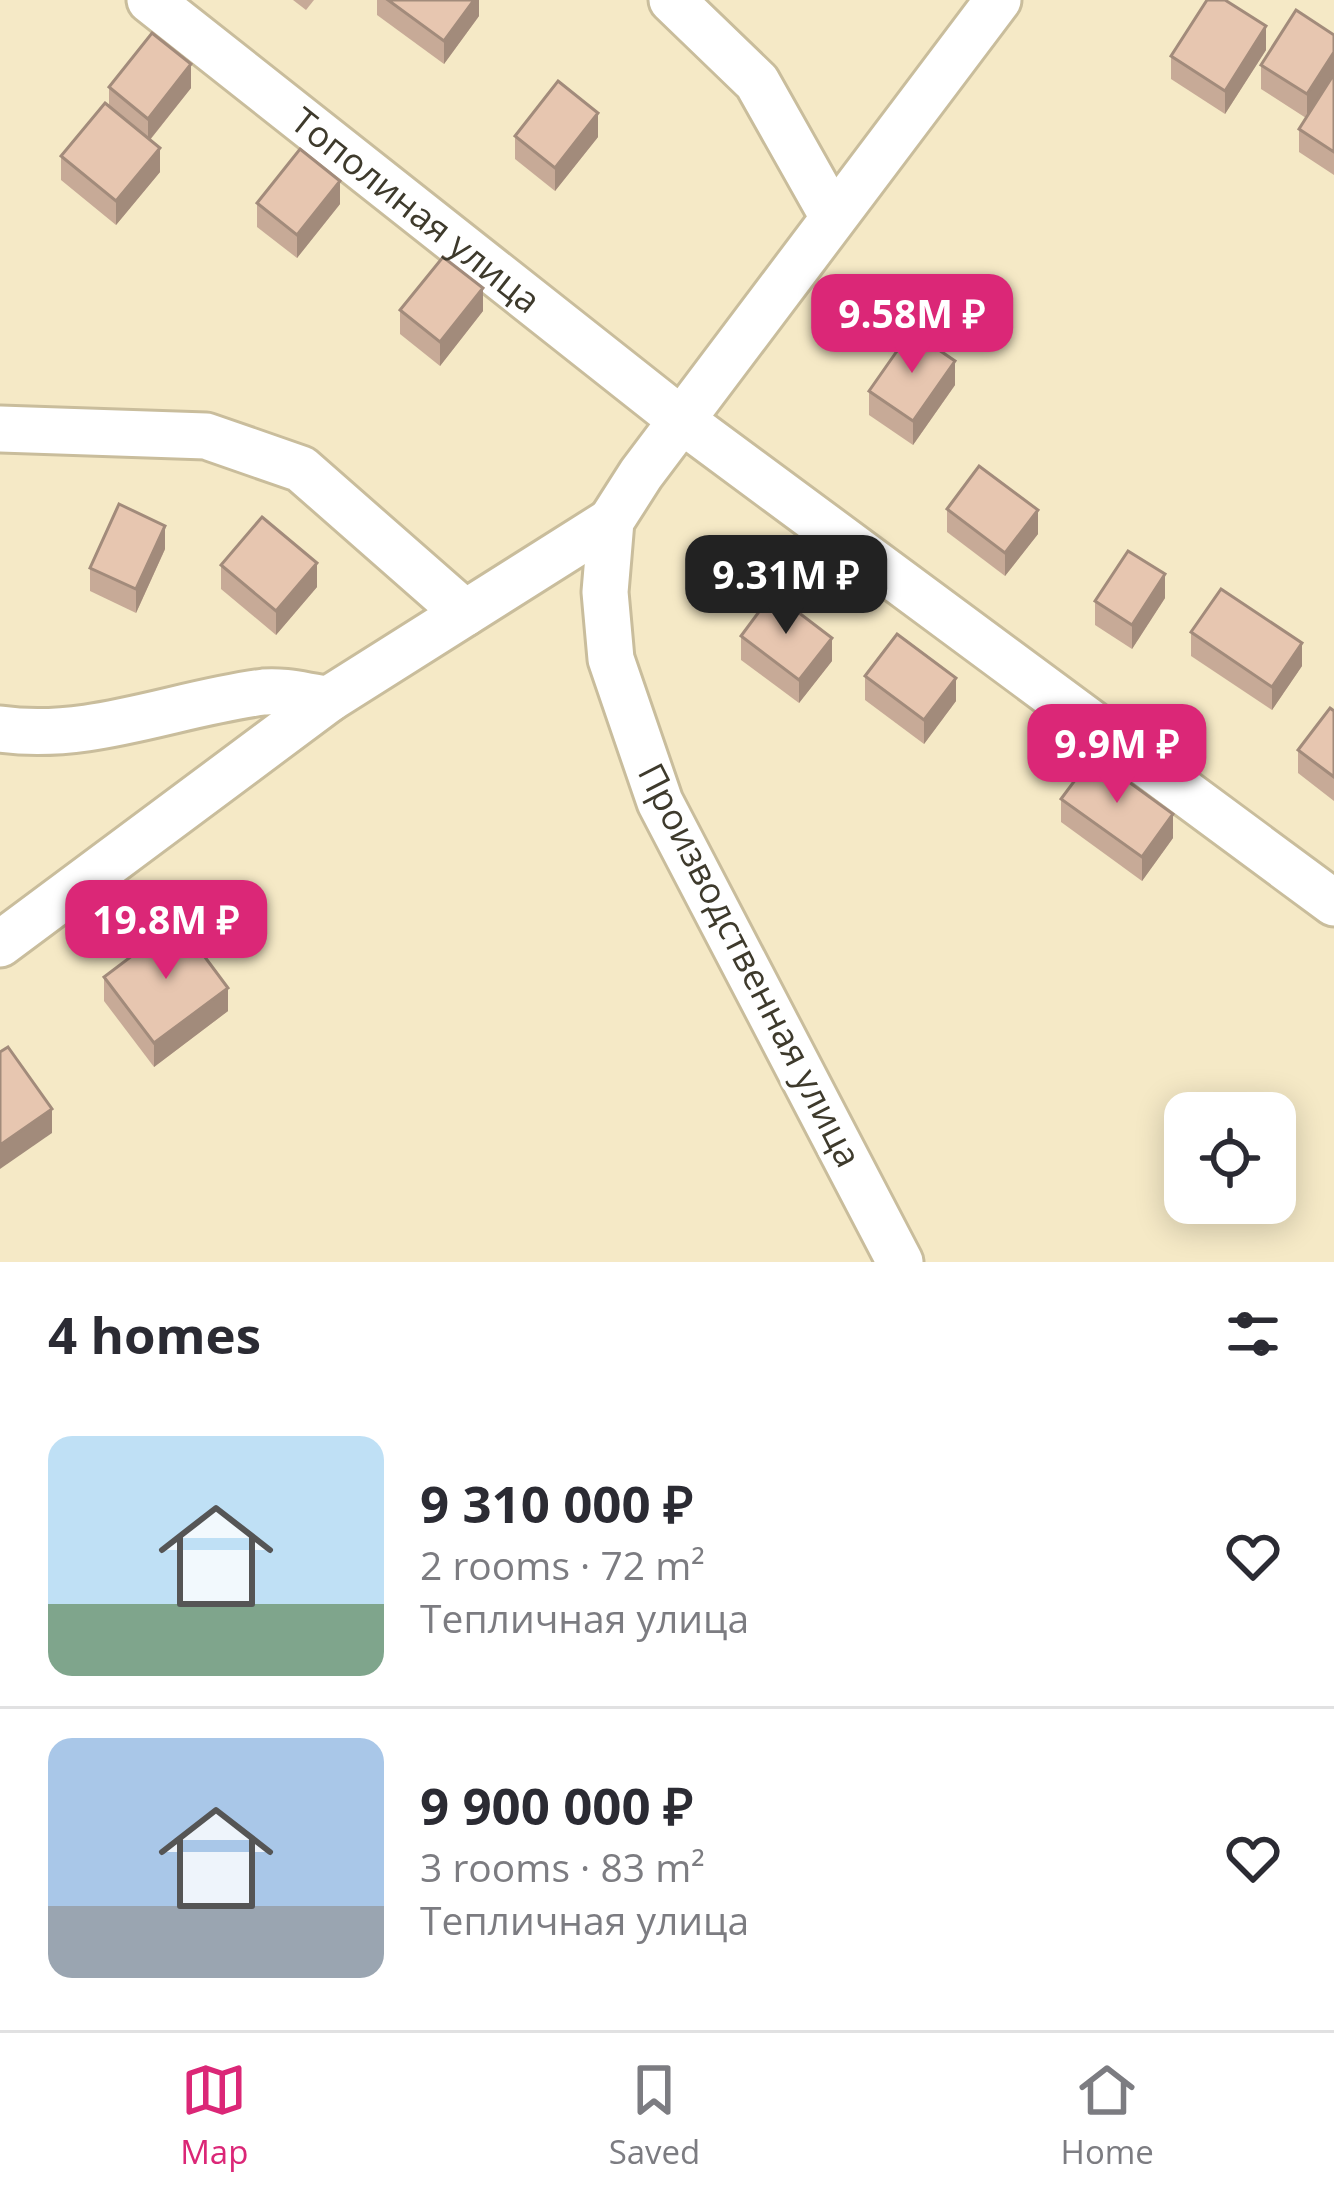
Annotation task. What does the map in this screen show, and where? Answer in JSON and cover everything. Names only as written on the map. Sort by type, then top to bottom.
[{"type":"street","name":"Тополиная улица","points":[[150,0],[680,418],[1334,903]]},
{"type":"street","points":[[672,0],[757,82],[833,217]]},
{"type":"street","name":"Производственная улица","points":[[900,1262],[660,802],[611,659],[605,592],[611,520],[680,418],[998,0]]},
{"type":"street","points":[[0,429],[206,436],[301,469],[465,613]]},
{"type":"street","points":[[0,944],[329,699],[611,520]]},
{"type":"street","points":[[0,729],[34,734],[268,692],[329,699]]},
{"type":"building","points":[[388,0],[474,0],[444,41]]},
{"type":"building","points":[[1207,0],[1225,0],[1266,26],[1225,91],[1171,56]]},
{"type":"building","points":[[1296,10],[1334,35],[1334,52],[1307,94],[1261,65]]},
{"type":"building","points":[[152,33],[191,64],[148,119],[109,87]]},
{"type":"building","points":[[1334,74],[1334,152],[1299,129]]},
{"type":"building","points":[[558,81],[598,113],[555,168],[515,136]]},
{"type":"building","points":[[105,103],[160,148],[116,201],[61,156]]},
{"type":"building","points":[[300,149],[340,181],[297,235],[257,203]]},
{"type":"building","points":[[443,257],[483,288],[440,342],[400,310]]},
{"type":"building","points":[[911,331],[955,361],[913,421],[869,391]]},
{"type":"building","points":[[979,466],[1038,510],[1005,553],[947,509]]},
{"type":"building","points":[[119,504],[165,526],[136,589],[90,568]]},
{"type":"building","points":[[262,517],[317,563],[276,611],[221,565]]},
{"type":"building","points":[[1128,551],[1165,574],[1132,625],[1095,601]]},
{"type":"building","points":[[1221,589],[1302,643],[1272,687],[1191,632]]},
{"type":"building","points":[[773,593],[832,638],[799,680],[741,636]]},
{"type":"building","points":[[897,634],[956,678],[924,720],[865,676]]},
{"type":"building","points":[[1330,708],[1334,711],[1334,777],[1298,750]]},
{"type":"building","points":[[1093,756],[1173,814],[1142,857],[1061,799]]},
{"type":"building","points":[[178,921],[228,988],[154,1043],[104,977]]},
{"type":"building","points":[[8,1047],[52,1109],[0,1145],[0,1052]]}]
